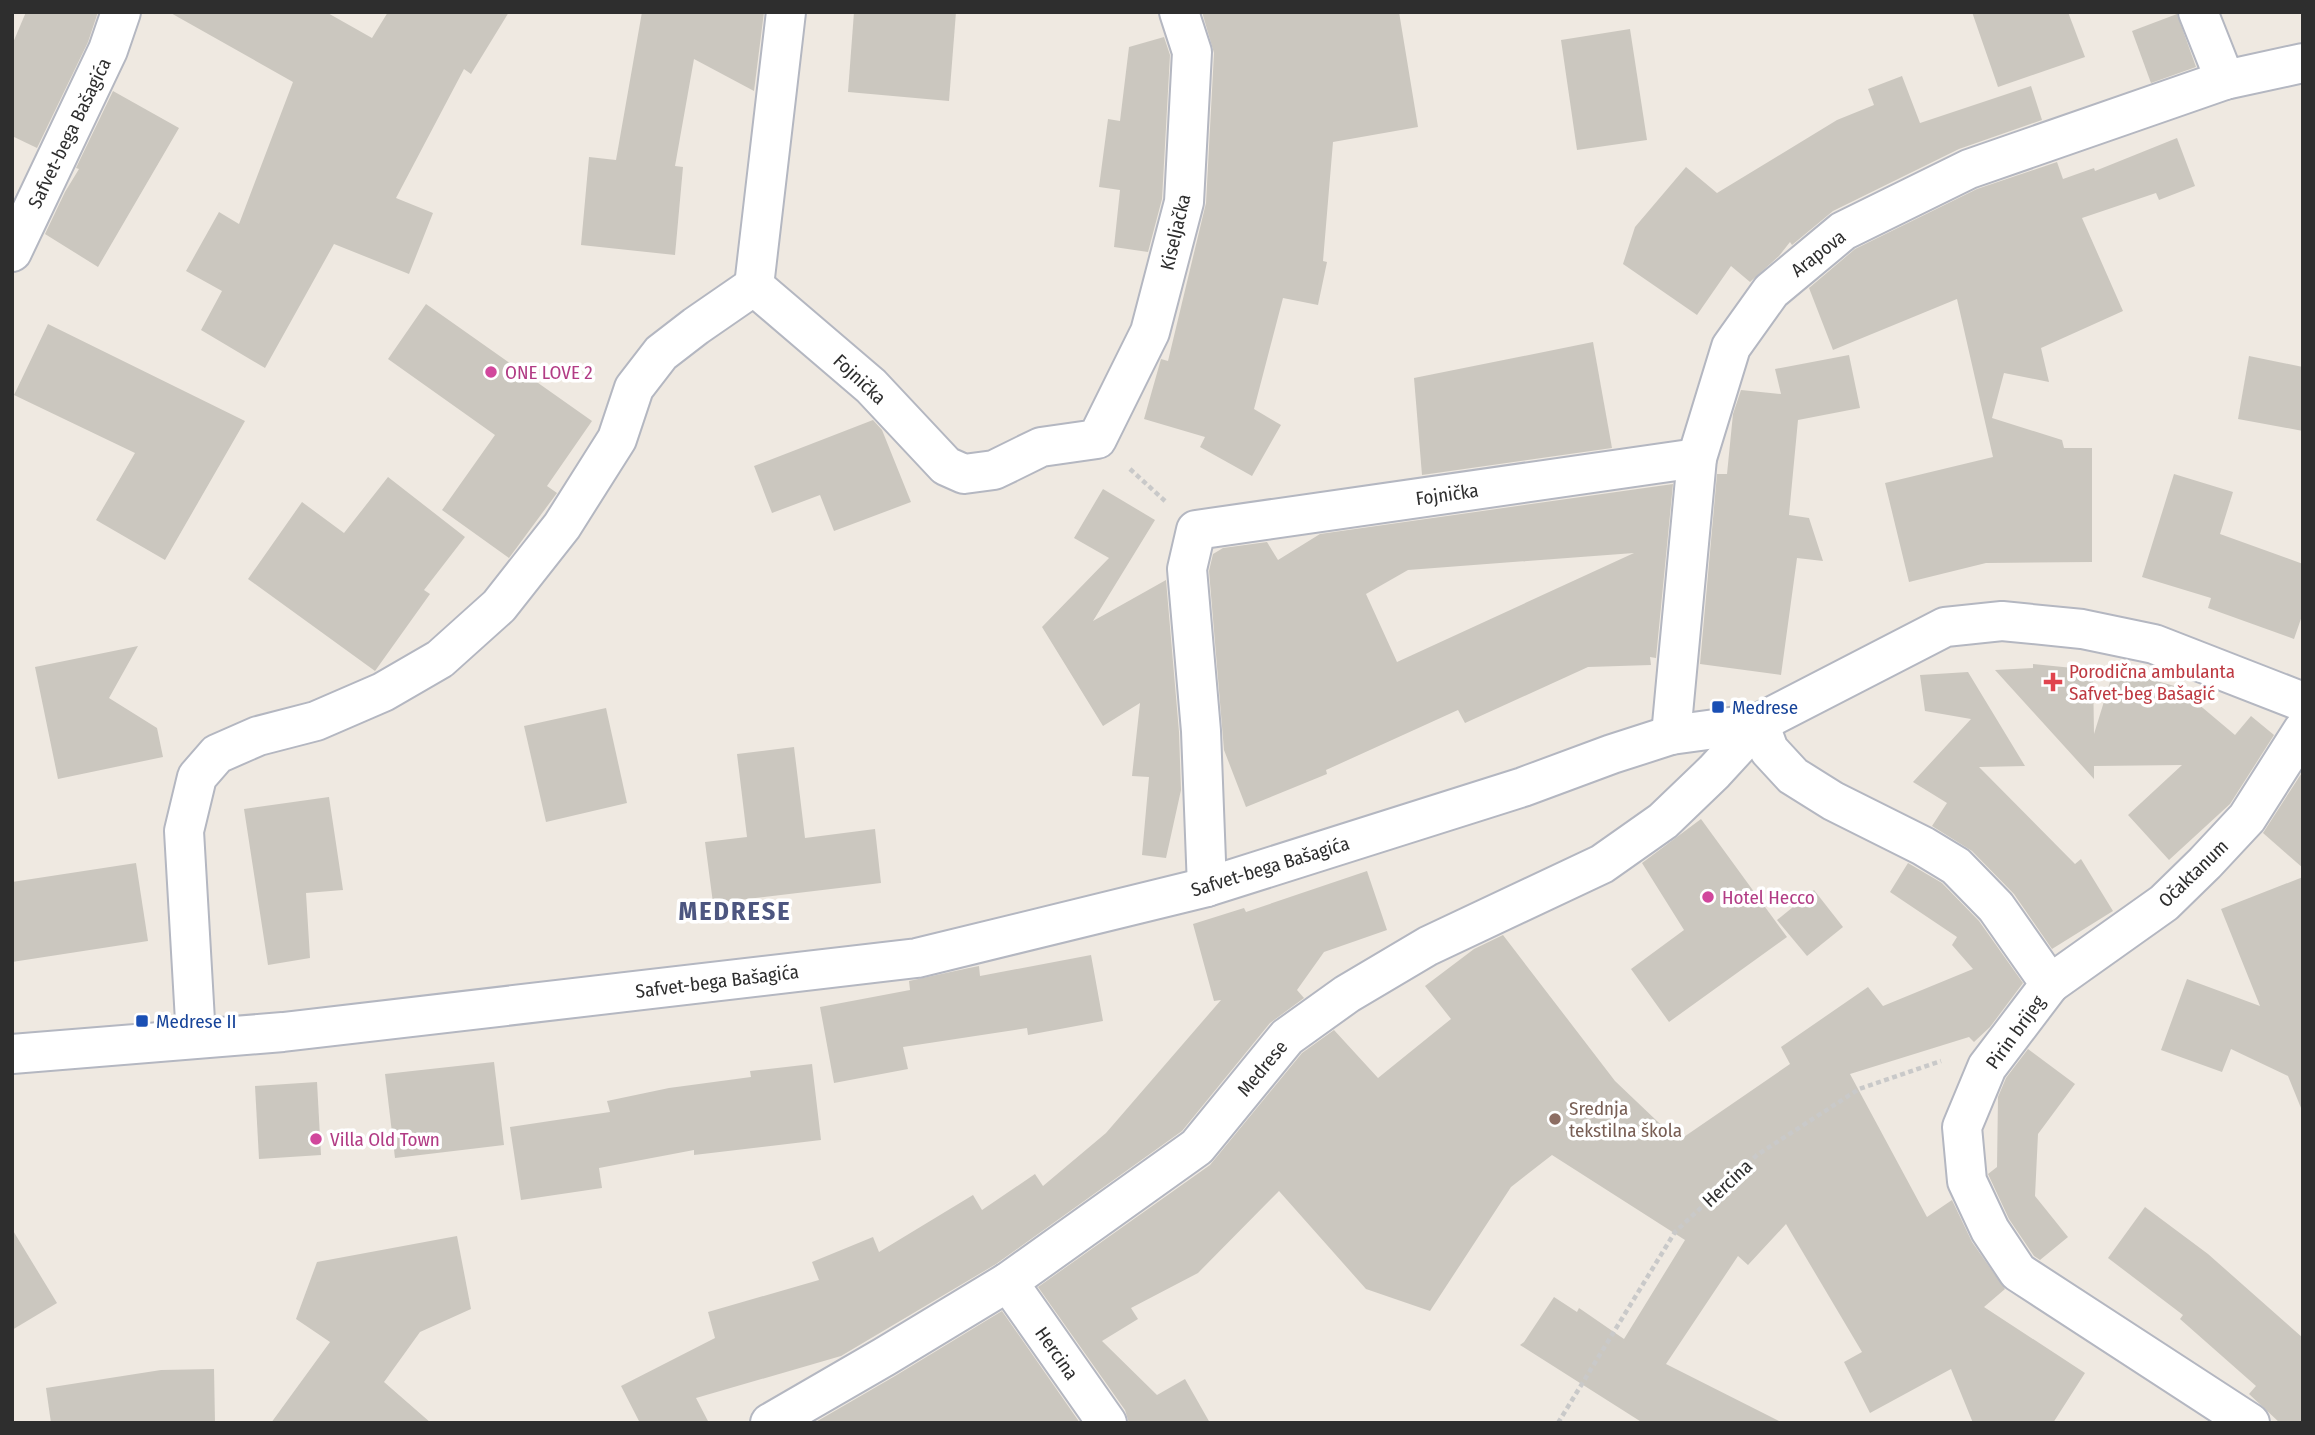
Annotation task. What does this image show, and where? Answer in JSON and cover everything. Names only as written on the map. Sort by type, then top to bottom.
[{"type":"street","name":"Safvet-bega Bašagića","points":[[12,252],[108,50],[121,12]]},
{"type":"street","points":[[196,1038],[184,831],[197,777],[217,754],[258,736],[327,716],[383,692],[440,659],[499,606],[562,526],[617,439],[634,388],[661,353],[754,286],[786,12]]},
{"type":"street","name":"Kiseljačka","points":[[1097,439],[1150,332],[1184,202],[1192,52],[1180,12]]},
{"type":"street","points":[[2198,12],[2225,80]]},
{"type":"street","name":"Arapova","points":[[1671,735],[1697,458],[1731,347],[1771,291],[1843,231],[1969,169],[2225,80],[2303,63]]},
{"type":"street","name":"Fojnička","points":[[754,286],[871,386],[946,466],[964,474],[994,470],[1041,447],[1097,439]]},
{"type":"street","name":"Fojnička","points":[[1196,530],[1697,458]]},
{"type":"street","points":[[1196,530],[1186,569],[1201,731],[1207,887]]},
{"type":"street","name":"Safvet-bega Bašagića","points":[[12,1054],[283,1032],[917,958],[1207,887],[1523,788],[1671,735],[1759,723],[1945,627],[2002,621],[2082,629],[2154,644],[2303,702]]},
{"type":"street","name":"Pirin brijeg","points":[[1759,723],[1769,750],[1793,776],[1833,801],[1956,866],[1996,907],[2050,984],[1987,1067],[1962,1127],[1967,1181],[1990,1230],[2018,1272],[2250,1423]]},
{"type":"street","name":"Medrese","points":[[770,1423],[1008,1282],[1197,1147],[1287,1037],[1347,994],[1428,946],[1602,864],[1662,821],[1714,772],[1759,723]]},
{"type":"street","name":"Očaktanum","points":[[2050,984],[2164,903],[2205,863],[2247,818],[2303,730]]},
{"type":"street","name":"Hercina","points":[[1008,1282],[1107,1423]]},
{"type":"path","points":[[1097,439],[1196,530]]},
{"type":"path","name":"Hercina","points":[[1558,1423],[1675,1232],[1758,1155],[1859,1089],[1937,1061],[1987,1067]]},
{"type":"building","points":[[26,12],[98,12],[88,42],[37,148],[12,136],[12,45]]},
{"type":"building","points":[[169,12],[326,12],[372,38],[388,12],[509,12],[471,74],[464,69],[396,198],[433,213],[409,274],[334,244],[265,368],[201,330],[222,291],[186,271],[219,212],[239,224],[293,82]]},
{"type":"building","points":[[642,12],[764,12],[754,91],[694,59],[675,166],[683,167],[675,255],[581,245],[589,157],[616,160]]},
{"type":"building","points":[[854,12],[956,12],[949,101],[848,92]]},
{"type":"building","points":[[1202,12],[1399,12],[1418,127],[1333,142],[1323,261],[1327,262],[1318,305],[1283,298],[1254,409],[1281,425],[1252,476],[1200,447],[1205,437],[1144,419],[1161,359],[1168,361],[1206,203],[1214,53]]},
{"type":"building","points":[[1972,12],[2068,12],[2085,57],[1998,87]]},
{"type":"building","points":[[2177,14],[2196,67],[2151,83],[2132,31]]},
{"type":"building","points":[[1630,29],[1647,140],[1577,150],[1561,40]]},
{"type":"building","points":[[1164,37],[1170,55],[1162,199],[1148,252],[1114,247],[1120,190],[1099,187],[1108,119],[1120,121],[1129,47]]},
{"type":"building","points":[[1902,76],[1920,123],[2031,86],[2042,120],[1959,149],[1833,211],[1792,245],[1790,242],[1779,256],[1750,282],[1731,266],[1697,315],[1623,264],[1635,227],[1686,167],[1717,193],[1837,120],[1874,105],[1868,89]]},
{"type":"building","points":[[113,91],[179,128],[98,267],[45,234],[79,169],[76,168]]},
{"type":"building","points":[[2177,138],[2195,186],[2159,200],[2156,193],[2082,218],[2123,311],[2041,348],[2049,382],[2004,373],[1992,418],[2062,440],[2064,448],[2092,448],[2092,562],[1986,563],[1909,582],[1885,483],[1993,457],[1957,299],[1833,350],[1809,288],[1855,249],[1977,189],[2057,162],[2063,179],[2094,168],[2095,171]]},
{"type":"building","points":[[426,304],[592,421],[547,486],[557,493],[509,558],[442,510],[495,435],[388,359]]},
{"type":"building","points":[[48,324],[245,421],[165,560],[96,520],[135,453],[14,395]]},
{"type":"building","points":[[1593,342],[1612,448],[1422,475],[1414,378]]},
{"type":"building","points":[[1849,355],[1860,408],[1798,420],[1789,515],[1809,518],[1823,561],[1797,558],[1781,675],[1700,664],[1717,474],[1727,474],[1733,414],[1741,390],[1781,394],[1775,369]]},
{"type":"building","points":[[2249,356],[2303,367],[2303,431],[2238,419]]},
{"type":"building","points":[[873,420],[882,430],[911,502],[834,531],[820,495],[772,513],[754,466]]},
{"type":"building","points":[[2174,474],[2233,492],[2220,534],[2303,564],[2303,613],[2294,639],[2208,608],[2211,598],[2142,577]]},
{"type":"building","points":[[388,477],[465,537],[424,590],[430,594],[375,671],[248,579],[302,502],[344,533]]},
{"type":"building","points":[[1673,484],[1656,658],[1650,657],[1651,665],[1588,667],[1465,723],[1458,710],[1326,770],[1327,774],[1246,807],[1224,750],[1209,571],[1213,554],[1223,548],[1267,542],[1278,560],[1320,534]],"holes":[[[1634,553],[1397,662],[1366,594],[1408,570]]]},
{"type":"building","points":[[1103,489],[1155,520],[1093,621],[1166,580],[1179,732],[1181,790],[1166,858],[1142,855],[1149,777],[1132,776],[1140,703],[1103,726],[1042,627],[1109,558],[1074,538]]},
{"type":"building","points":[[138,646],[109,698],[157,728],[163,757],[58,779],[35,667]]},
{"type":"building","points":[[2033,664],[2093,670],[2094,734],[2114,669],[2178,687],[2235,735],[2251,716],[2274,735],[2230,804],[2169,860],[2128,815],[2182,765],[2094,766],[2094,779],[1995,670],[2033,668]]},
{"type":"building","points":[[1968,672],[2025,766],[1979,767],[2075,864],[2081,859],[2113,911],[2052,949],[2014,894],[1972,851],[1932,826],[1947,803],[1913,782],[1971,719],[1925,711],[1920,675]]},
{"type":"building","points":[[606,708],[627,803],[546,822],[524,726]]},
{"type":"building","points":[[794,747],[805,838],[875,829],[881,883],[713,903],[705,842],[747,837],[737,754]]},
{"type":"building","points":[[2303,771],[2303,868],[2263,833]]},
{"type":"building","points":[[329,797],[343,890],[306,893],[310,958],[268,965],[244,809]]},
{"type":"building","points":[[1701,819],[1787,937],[1669,1022],[1631,969],[1684,930],[1642,863]]},
{"type":"building","points":[[136,863],[148,941],[12,962],[12,882]]},
{"type":"building","points":[[1908,863],[1942,883],[1979,921],[2023,983],[1990,1027],[1974,1042],[1969,1037],[1850,1074],[1927,1217],[1952,1200],[1972,1242],[2005,1289],[1984,1307],[2085,1373],[2053,1423],[1973,1423],[1951,1369],[1870,1413],[1844,1362],[1862,1352],[1786,1224],[1748,1265],[1738,1256],[1666,1364],[1783,1423],[1643,1423],[1520,1345],[1554,1297],[1577,1312],[1579,1308],[1624,1339],[1685,1240],[1552,1155],[1511,1187],[1430,1311],[1366,1289],[1279,1191],[1198,1273],[1131,1308],[1138,1319],[1102,1341],[1157,1395],[1185,1379],[1210,1423],[1129,1423],[1125,1410],[1038,1287],[1210,1165],[1302,1053],[1334,1030],[1378,1078],[1451,1019],[1425,986],[1474,949],[1503,935],[1615,1081],[1678,1141],[1790,1064],[1781,1047],[1868,987],[1883,1006],[1973,969],[1952,945],[1957,937],[1890,892]]},
{"type":"building","points":[[1367,871],[1387,930],[1324,952],[1297,990],[1304,998],[1270,1023],[1182,1131],[996,1264],[841,1356],[696,1398],[709,1423],[640,1423],[621,1386],[715,1338],[708,1312],[819,1280],[812,1262],[873,1237],[879,1252],[973,1195],[982,1210],[1035,1174],[1043,1186],[1106,1133],[1221,1000],[1214,1001],[1193,924],[1244,908],[1246,912]]},
{"type":"building","points":[[2303,877],[2301,1108],[2288,1076],[2231,1049],[2222,1072],[2161,1050],[2187,979],[2260,1006],[2221,909]]},
{"type":"building","points":[[1814,890],[1843,927],[1807,956],[1777,920]]},
{"type":"building","points":[[1091,955],[1103,1021],[1028,1035],[1027,1028],[903,1047],[908,1069],[834,1083],[820,1007],[910,990],[909,981],[979,966],[980,976]]},
{"type":"building","points":[[2028,1049],[2075,1084],[2038,1134],[2035,1196],[2068,1237],[2040,1260],[2034,1256],[2009,1219],[1988,1174],[1997,1167],[1998,1097],[2006,1078]]},
{"type":"building","points":[[494,1062],[504,1145],[395,1158],[385,1074]]},
{"type":"building","points":[[812,1064],[821,1140],[694,1155],[694,1150],[599,1168],[602,1188],[521,1200],[510,1127],[610,1112],[607,1101],[669,1088],[751,1077],[750,1071]]},
{"type":"building","points":[[317,1082],[321,1155],[259,1159],[255,1086]]},
{"type":"building","points":[[2145,1207],[2208,1254],[2303,1338],[2303,1423],[2280,1423],[2249,1394],[2256,1386],[2180,1319],[2183,1315],[2108,1258]]},
{"type":"building","points":[[12,1229],[57,1303],[12,1330]]},
{"type":"building","points":[[457,1236],[471,1309],[420,1332],[384,1382],[431,1423],[271,1423],[330,1342],[296,1319],[317,1262]]},
{"type":"building","points":[[1002,1311],[1080,1423],[814,1423],[895,1376]]},
{"type":"building","points":[[214,1369],[215,1423],[51,1423],[46,1388],[161,1370]]},
{"type":"place","name":"ONE LOVE 2","points":[[491,372]]},
{"type":"place","name":"Porodična ambulanta Safvet-beg Bašagić","points":[[2053,682]]},
{"type":"place","name":"Medrese","points":[[1718,707]]},
{"type":"place","name":"Hotel Hecco","points":[[1708,897]]},
{"type":"place","name":"Medrese II","points":[[142,1021]]},
{"type":"place","name":"Srednja tekstilna škola","points":[[1555,1119]]},
{"type":"place","name":"Villa Old Town","points":[[316,1139]]},
{"type":"district","name":"MEDRESE","points":[[735,911]]}]
